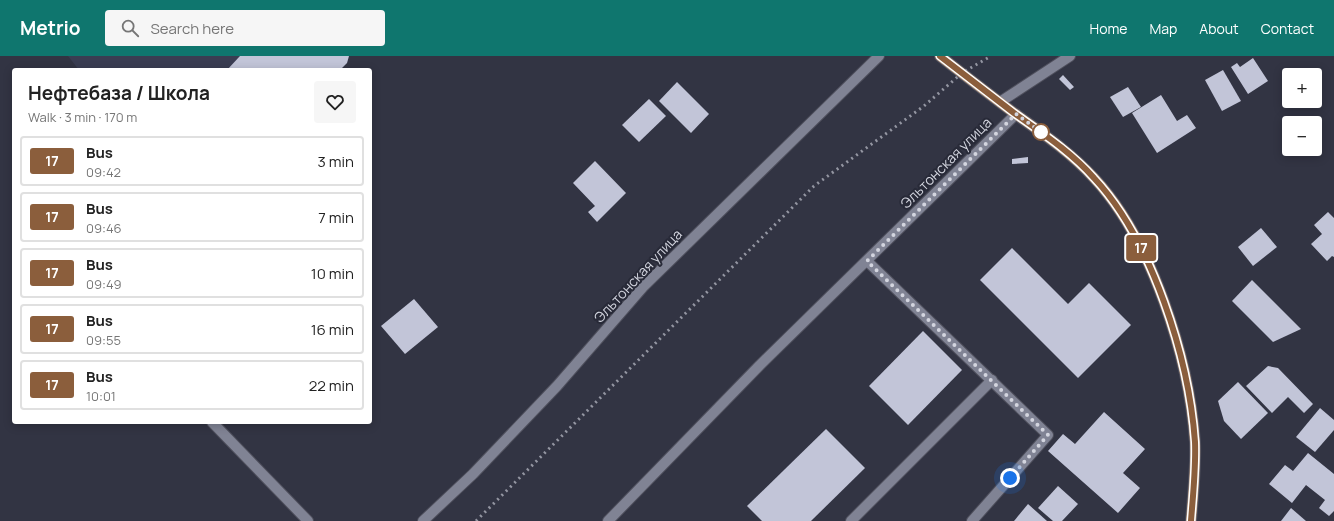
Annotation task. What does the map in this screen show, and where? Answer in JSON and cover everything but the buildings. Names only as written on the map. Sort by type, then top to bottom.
[{"type":"main road","points":[[940,56],[1063,149],[1098,182],[1113,200],[1152,269],[1184,367],[1191,406],[1195,444],[1191,521]]},
{"type":"street","name":"Эльтонская улица","points":[[423,521],[473,474],[557,386],[644,287],[879,56]]},
{"type":"street","points":[[1000,102],[1070,56]]},
{"type":"street","name":"Эльтонская улица","points":[[608,521],[760,365],[1016,114]]},
{"type":"street","points":[[867,261],[1048,435],[972,521]]},
{"type":"street","points":[[851,521],[992,380]]},
{"type":"street","points":[[214,424],[308,521]]},
{"type":"shaded area","points":[[68,56],[349,56],[347,63],[342,68],[77,68]]},
{"type":"railway","points":[[476,521],[814,186],[924,106],[962,73],[991,56]]},
{"type":"bus line","name":"17","points":[[940,56],[1052,140],[1094,177],[1113,200],[1140,246],[1152,269],[1161,293],[1184,367],[1191,406],[1195,444],[1191,521]]},
{"type":"route","points":[[1010,478],[1048,435],[867,261],[1016,114],[1041,132]]}]
